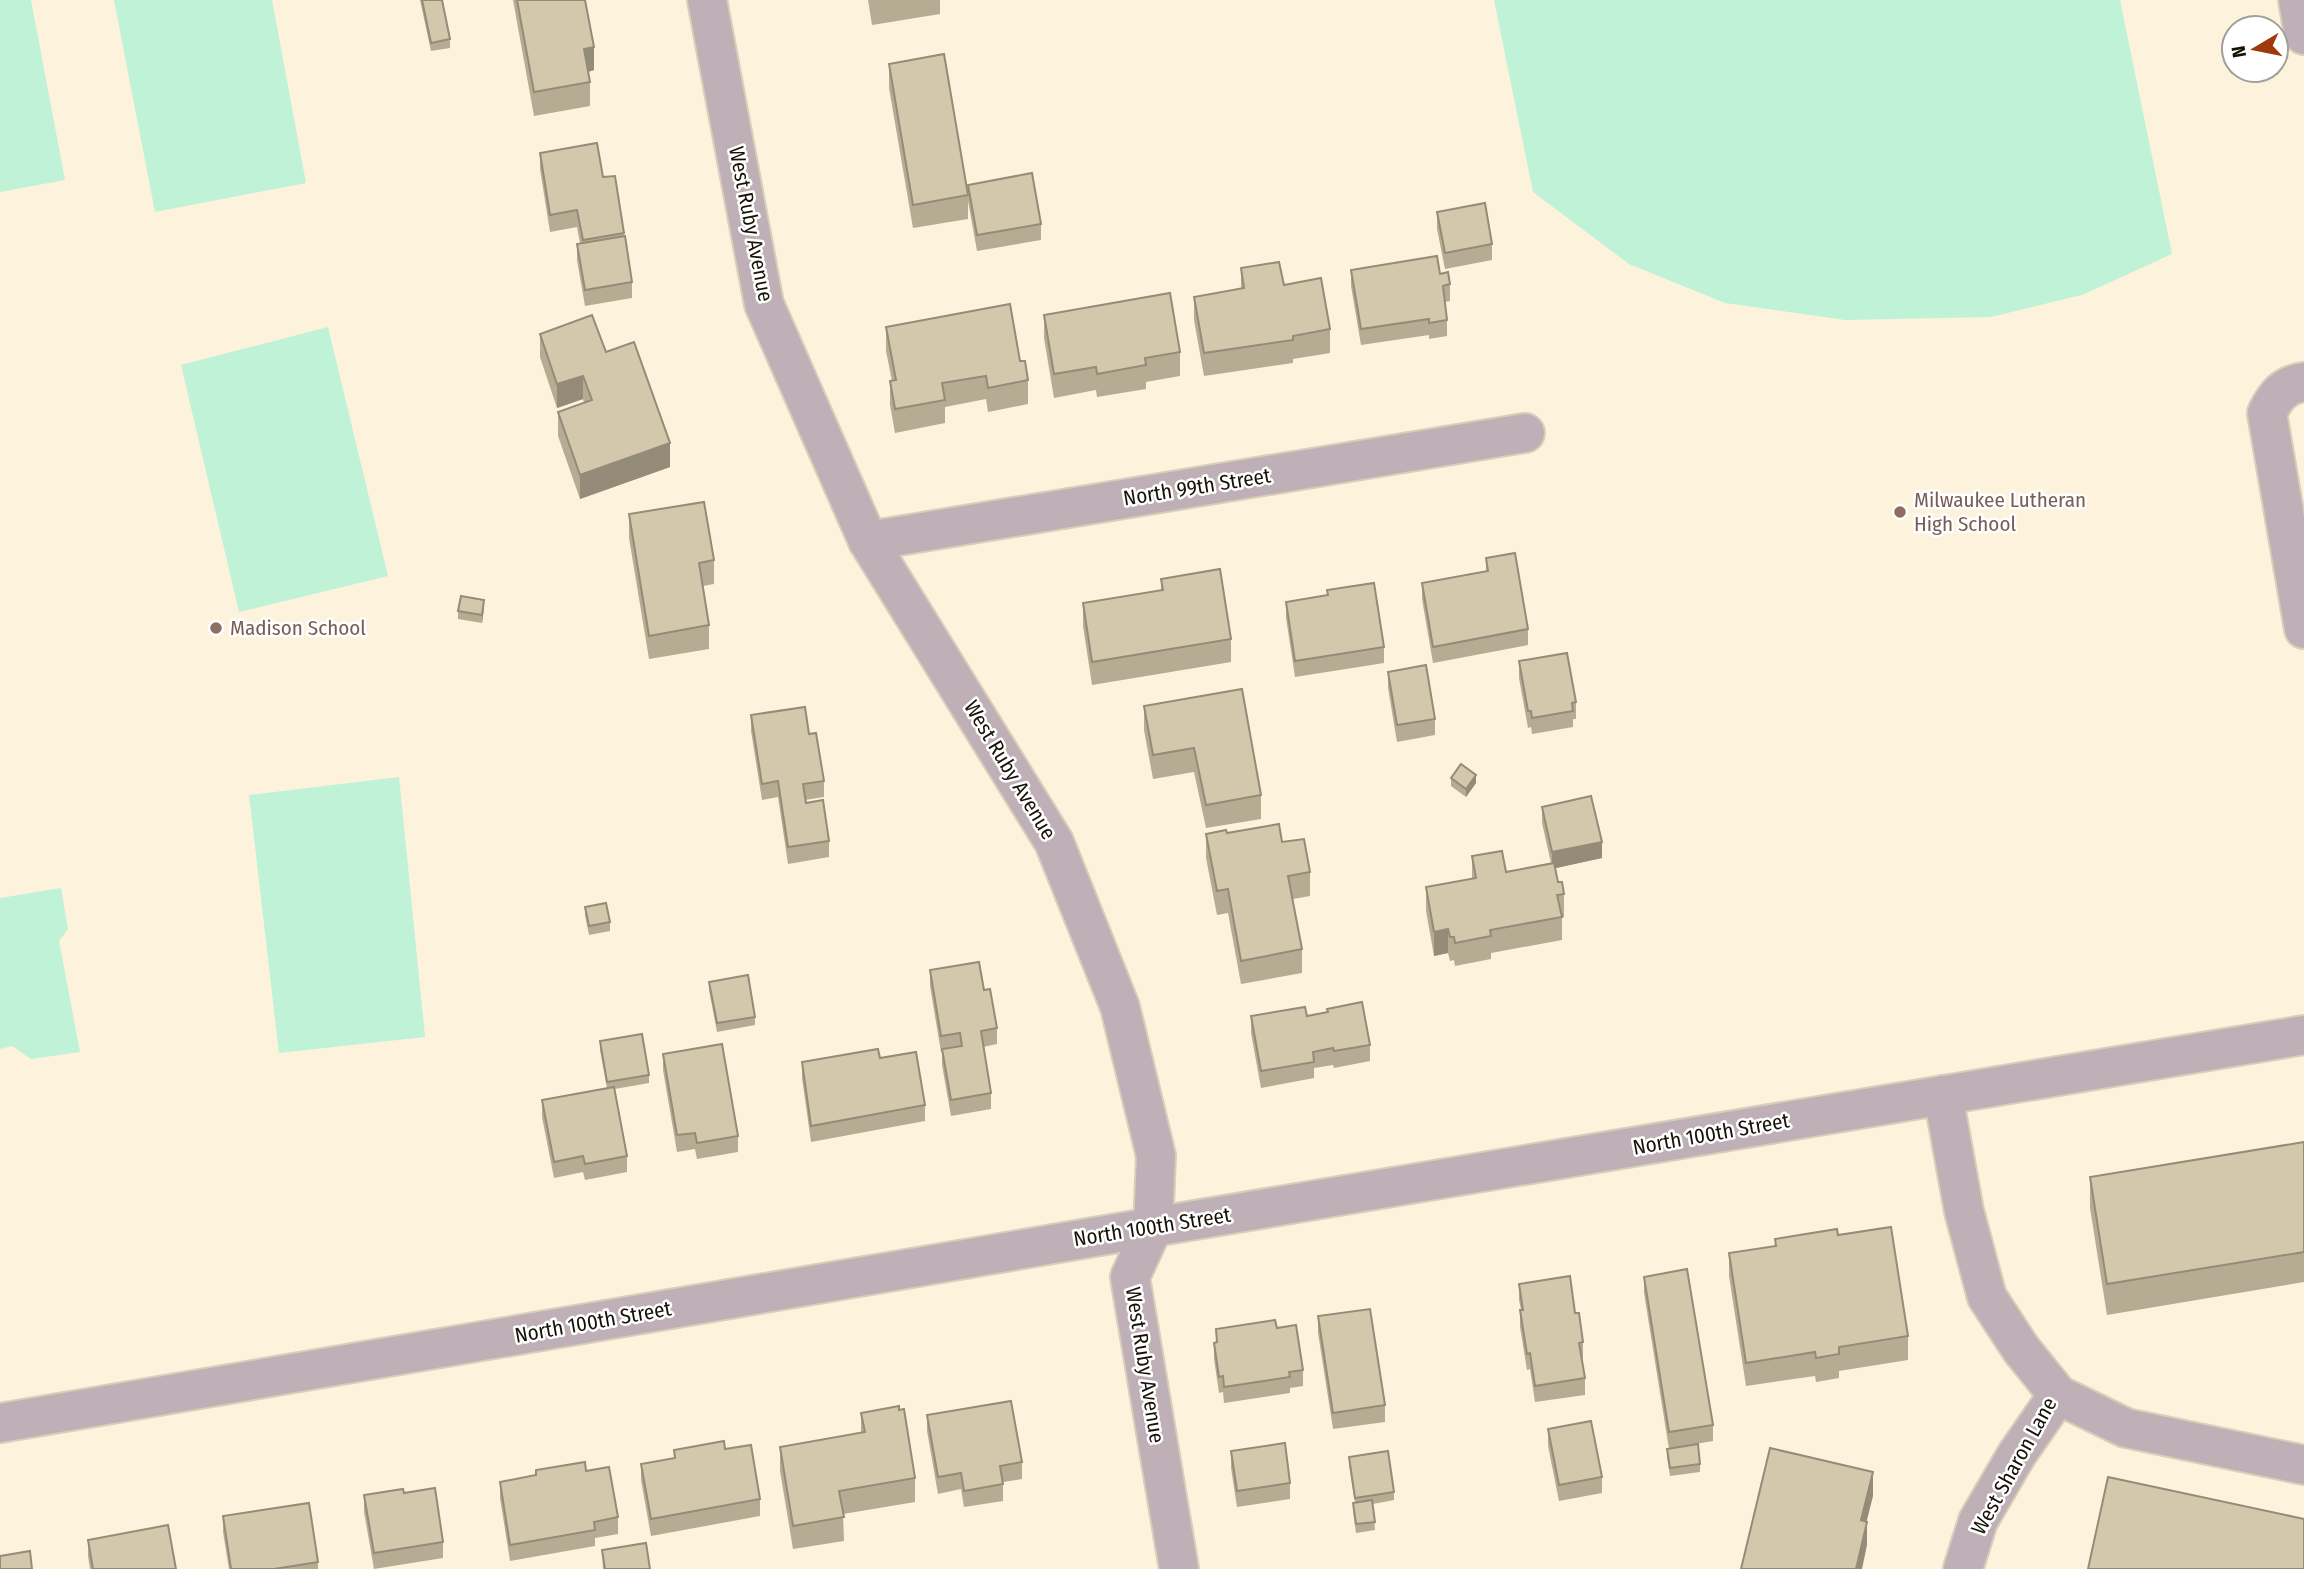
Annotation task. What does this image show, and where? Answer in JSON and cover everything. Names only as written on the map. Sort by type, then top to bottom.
[{"type":"street","name":"West Ruby Avenue","points":[[707,0],[764,304],[868,541],[1054,842],[1120,1007],[1156,1156],[1153,1227],[1130,1277],[1179,1569]]},
{"type":"street","points":[[2298,0],[2304,35]]},
{"type":"street","points":[[2304,382],[2291,384],[2276,396],[2267,413],[2304,629]]},
{"type":"street","name":"North 99th Street","points":[[868,541],[1525,433]]},
{"type":"street","name":"North 100th Street","points":[[0,1423],[2304,1035]]},
{"type":"street","name":"West Sharon Lane","points":[[1943,1095],[1964,1211],[1987,1297],[2021,1349],[2058,1395],[2017,1454],[1978,1521],[1964,1569]]},
{"type":"street","points":[[2058,1395],[2126,1428],[2304,1465]]},
{"type":"green space","points":[[0,0],[31,0],[65,180],[0,192]]},
{"type":"green space","points":[[114,0],[272,0],[306,183],[155,212]]},
{"type":"green space","points":[[1494,0],[2120,0],[2172,254],[2082,295],[1991,317],[1845,320],[1725,303],[1629,264],[1533,192]]},
{"type":"green space","points":[[328,327],[388,576],[239,612],[181,365]]},
{"type":"green space","points":[[399,777],[425,1037],[279,1053],[249,795]]},
{"type":"green space","points":[[61,888],[68,929],[59,941],[80,1052],[31,1059],[12,1046],[0,1049],[0,898]]},
{"type":"building","points":[[422,0],[442,0],[450,39],[431,43]]},
{"type":"building","points":[[517,0],[585,0],[594,47],[584,49],[590,82],[534,92]]},
{"type":"building","points":[[944,54],[968,195],[913,205],[889,64]]},
{"type":"building","points":[[597,143],[603,177],[615,176],[624,233],[583,240],[577,210],[550,215],[540,153]]},
{"type":"building","points":[[1032,173],[1041,224],[977,235],[968,185]]},
{"type":"building","points":[[1485,203],[1492,244],[1445,253],[1437,212]]},
{"type":"building","points":[[625,236],[632,282],[585,290],[577,244]]},
{"type":"building","points":[[1437,256],[1440,274],[1448,272],[1450,284],[1443,286],[1447,320],[1429,323],[1429,319],[1361,329],[1351,270]]},
{"type":"building","points":[[1279,262],[1284,285],[1321,278],[1330,329],[1293,336],[1293,340],[1204,353],[1194,297],[1244,288],[1241,268]]},
{"type":"building","points":[[1170,293],[1180,352],[1145,358],[1146,365],[1097,374],[1096,367],[1054,374],[1044,315]]},
{"type":"building","points":[[1010,304],[1020,361],[1025,361],[1028,380],[988,388],[986,376],[942,383],[945,400],[895,409],[890,381],[896,380],[886,327]]},
{"type":"building","points":[[592,315],[606,352],[634,342],[670,443],[580,475],[558,412],[592,400],[583,376],[557,384],[540,334]]},
{"type":"building","points":[[704,502],[714,560],[699,563],[709,625],[649,636],[629,514]]},
{"type":"building","points":[[1515,553],[1528,629],[1433,647],[1422,583],[1488,571],[1486,558]]},
{"type":"building","points":[[1220,569],[1231,639],[1092,662],[1083,603],[1163,590],[1161,579]]},
{"type":"building","points":[[1374,583],[1384,647],[1295,661],[1286,602],[1328,595],[1327,590]]},
{"type":"building","points":[[461,596],[484,600],[482,615],[458,611]]},
{"type":"building","points":[[1567,653],[1576,702],[1572,703],[1573,711],[1532,718],[1531,711],[1528,711],[1519,661]]},
{"type":"building","points":[[1426,665],[1435,719],[1397,725],[1388,672]]},
{"type":"building","points":[[1242,689],[1261,795],[1206,805],[1194,748],[1153,755],[1144,706]]},
{"type":"building","points":[[805,707],[809,734],[816,733],[824,781],[803,784],[806,803],[823,800],[829,841],[788,847],[778,781],[762,784],[751,715]]},
{"type":"building","points":[[1461,764],[1476,775],[1466,789],[1451,778]]},
{"type":"building","points":[[1591,796],[1602,842],[1552,852],[1542,807]]},
{"type":"building","points":[[1279,824],[1282,842],[1304,839],[1310,872],[1288,876],[1302,949],[1241,961],[1228,889],[1217,891],[1206,834]]},
{"type":"building","points":[[1502,851],[1506,872],[1554,863],[1564,894],[1557,895],[1562,917],[1490,930],[1491,936],[1455,943],[1448,929],[1434,932],[1426,887],[1476,878],[1472,856]]},
{"type":"building","points":[[606,903],[610,922],[589,926],[585,907]]},
{"type":"building","points":[[979,962],[984,990],[990,989],[997,1028],[981,1031],[991,1093],[951,1100],[942,1049],[962,1046],[960,1033],[941,1036],[930,970]]},
{"type":"building","points":[[748,975],[755,1017],[717,1023],[709,982]]},
{"type":"building","points":[[1362,1002],[1370,1045],[1313,1052],[1314,1062],[1261,1071],[1251,1016],[1305,1007],[1307,1016]]},
{"type":"building","points":[[642,1034],[649,1075],[607,1082],[600,1041]]},
{"type":"building","points":[[722,1044],[738,1136],[697,1143],[695,1133],[677,1135],[663,1054]]},
{"type":"building","points":[[878,1049],[880,1058],[916,1052],[925,1105],[811,1126],[802,1062]]},
{"type":"building","points":[[614,1087],[627,1156],[585,1164],[583,1156],[554,1162],[542,1100]]},
{"type":"building","points":[[2304,1142],[2304,1252],[2107,1284],[2090,1177]]},
{"type":"building","points":[[1891,1227],[1908,1336],[1839,1347],[1839,1354],[1816,1358],[1815,1352],[1746,1363],[1729,1253],[1776,1246],[1775,1239],[1837,1229],[1838,1235]]},
{"type":"building","points":[[1687,1269],[1713,1425],[1669,1432],[1644,1277]]},
{"type":"building","points":[[1570,1276],[1575,1313],[1579,1313],[1583,1342],[1579,1343],[1585,1378],[1535,1386],[1520,1310],[1523,1310],[1519,1284]]},
{"type":"building","points":[[1370,1309],[1385,1405],[1333,1413],[1318,1316]]},
{"type":"building","points":[[1275,1320],[1277,1328],[1296,1325],[1303,1370],[1289,1372],[1290,1377],[1224,1387],[1223,1376],[1219,1377],[1214,1343],[1217,1342],[1216,1329]]},
{"type":"building","points":[[1011,1401],[1022,1462],[1000,1466],[1003,1484],[964,1491],[961,1473],[938,1477],[927,1415]]},
{"type":"building","points":[[899,1406],[899,1410],[904,1409],[915,1478],[839,1491],[844,1517],[793,1526],[780,1447],[865,1432],[861,1413]]},
{"type":"building","points":[[1591,1421],[1602,1477],[1559,1485],[1548,1429]]},
{"type":"building","points":[[724,1441],[725,1449],[751,1445],[760,1499],[651,1519],[641,1464],[675,1458],[674,1450]]},
{"type":"building","points":[[1285,1443],[1290,1483],[1237,1491],[1231,1451]]},
{"type":"building","points":[[1698,1444],[1700,1464],[1670,1468],[1667,1449]]},
{"type":"building","points":[[1770,1448],[1873,1472],[1861,1520],[1867,1522],[1856,1569],[1741,1569]]},
{"type":"building","points":[[1388,1451],[1394,1492],[1355,1498],[1349,1457]]},
{"type":"building","points":[[585,1462],[586,1471],[609,1467],[618,1517],[594,1522],[595,1530],[510,1545],[500,1482],[536,1475],[536,1470]]},
{"type":"building","points":[[2108,1477],[2304,1519],[2304,1569],[2088,1569]]},
{"type":"building","points":[[435,1488],[443,1542],[374,1553],[364,1495],[403,1489],[404,1493]]},
{"type":"building","points":[[1372,1500],[1375,1522],[1356,1524],[1353,1503]]},
{"type":"building","points":[[309,1503],[318,1562],[274,1569],[231,1569],[223,1516]]},
{"type":"building","points":[[168,1525],[176,1569],[93,1569],[88,1540]]},
{"type":"building","points":[[646,1543],[650,1569],[605,1569],[602,1550]]},
{"type":"building","points":[[30,1551],[32,1569],[0,1569],[0,1556]]},
{"type":"place","name":"Milwaukee Lutheran High School","points":[[1900,512]]},
{"type":"place","name":"Madison School","points":[[216,628]]}]
